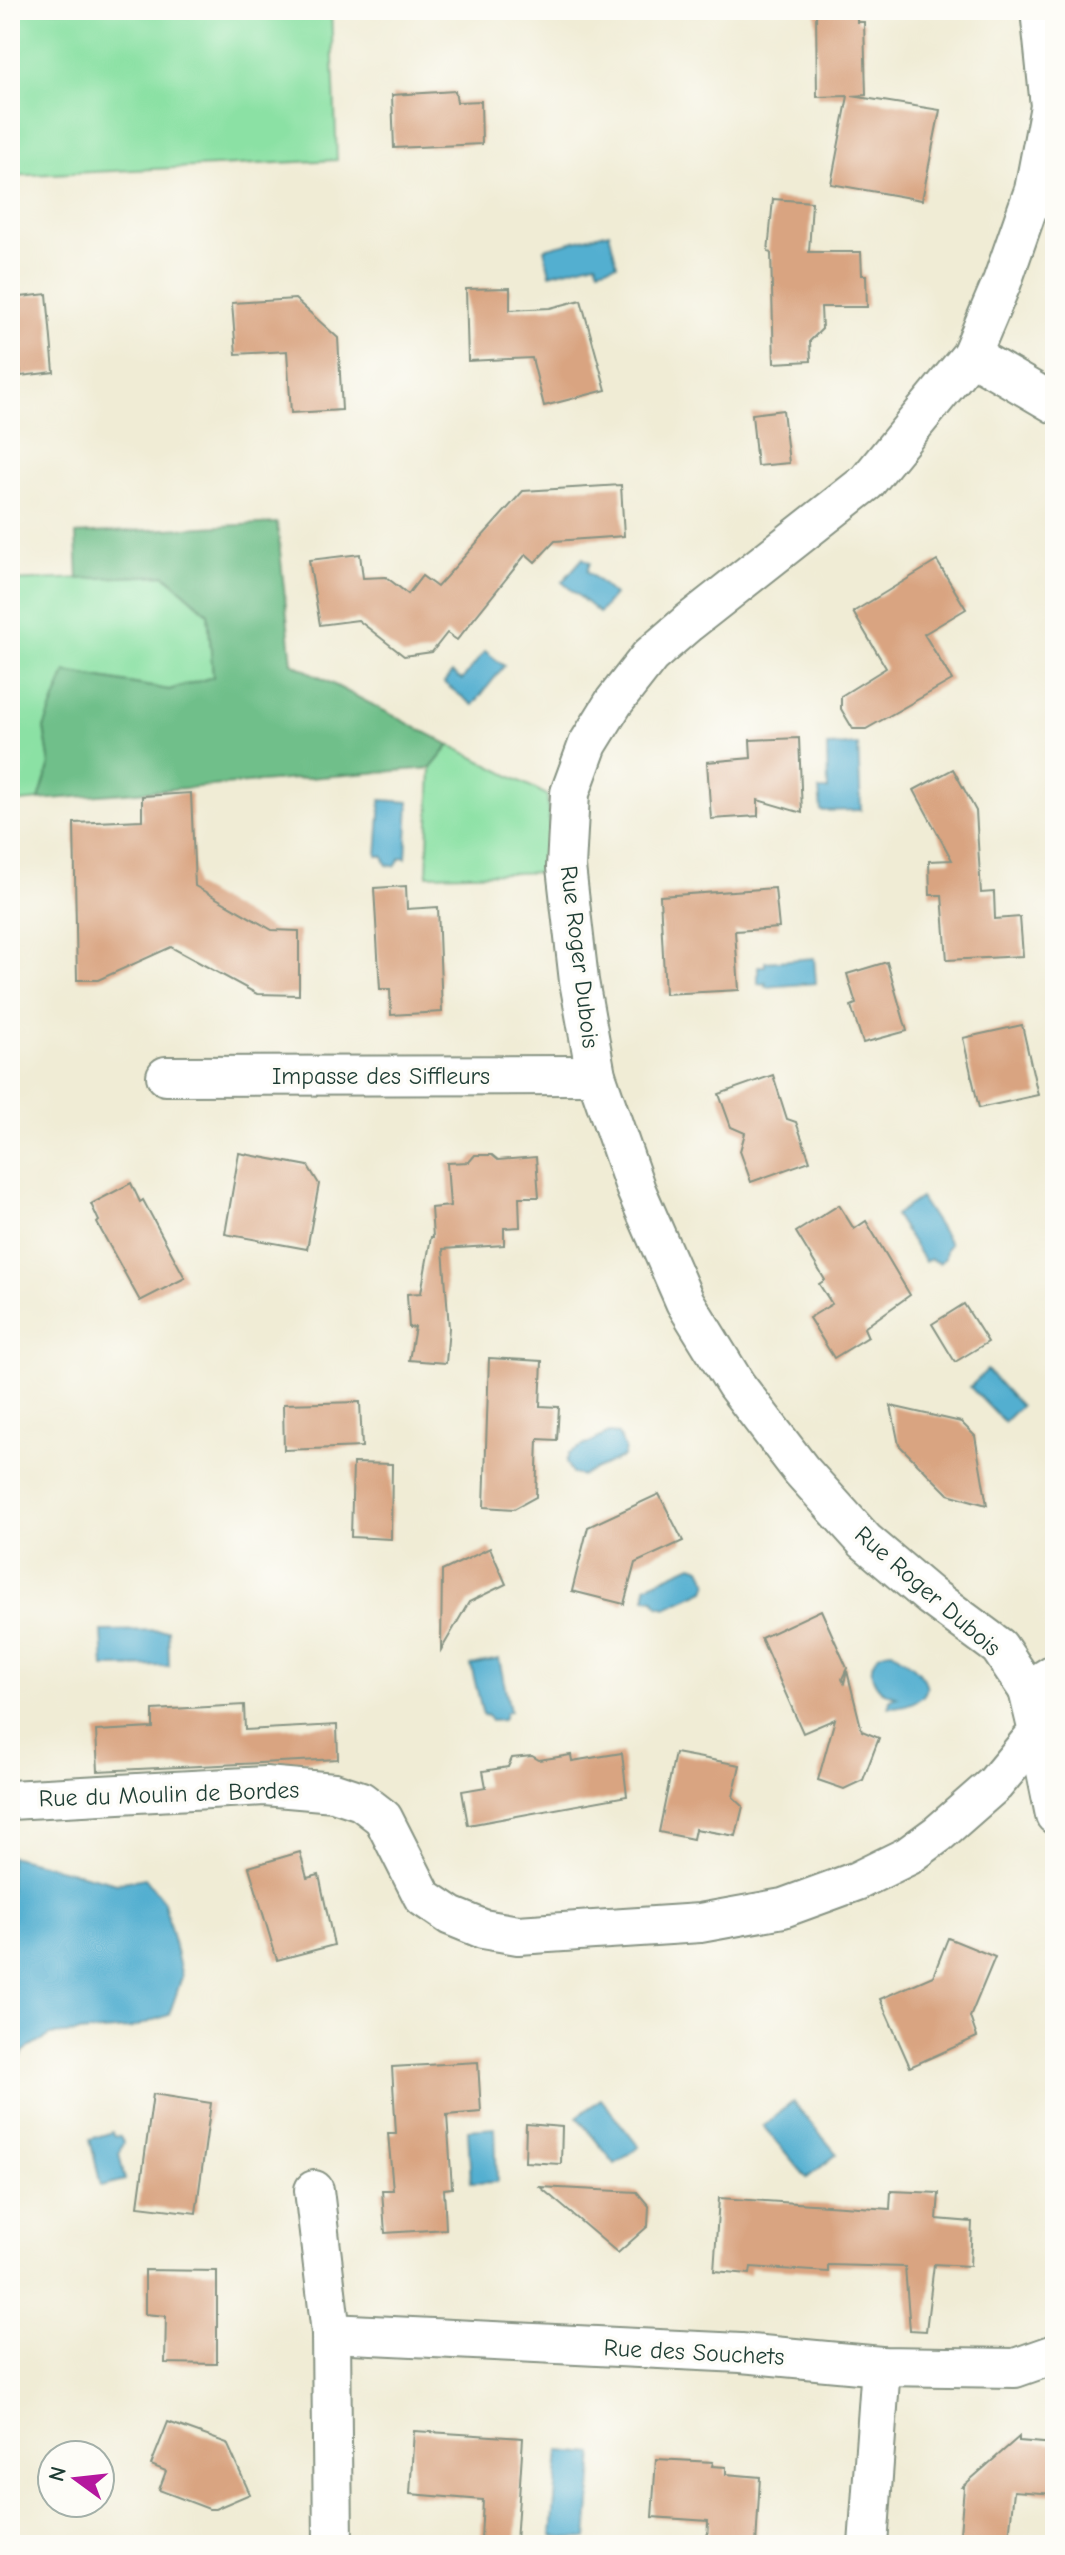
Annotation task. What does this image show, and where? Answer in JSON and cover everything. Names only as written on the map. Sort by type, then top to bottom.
[{"type":"street","name":"Rue Roger Dubois","points":[[1040,10],[1050,106],[1034,190],[1002,282],[971,355],[867,482],[650,656],[614,702],[588,744],[570,793],[566,867],[579,981],[596,1075],[636,1190],[685,1302],[736,1385],[801,1470],[865,1541],[1041,1682]]},
{"type":"street","points":[[971,355],[1055,404]]},
{"type":"street","name":"Impasse des Siffleurs","points":[[166,1076],[596,1075]]},
{"type":"street","points":[[1041,1682],[1038,1732],[1055,1815]]},
{"type":"street","name":"Rue du Moulin de Bordes","points":[[10,1800],[265,1786],[334,1792],[361,1801],[383,1818],[423,1897],[451,1916],[483,1929],[518,1935],[700,1923],[783,1908],[896,1863],[938,1834],[995,1784],[1038,1732]]},
{"type":"street","points":[[314,2190],[331,2333],[333,2545]]},
{"type":"street","name":"Rue des Souchets","points":[[331,2333],[741,2353],[881,2366],[1015,2368],[1055,2354]]},
{"type":"street","points":[[868,2545],[881,2366]]},
{"type":"green space","points":[[10,10],[331,10],[337,160],[10,176]]},
{"type":"green space","points":[[277,523],[292,663],[450,745],[431,768],[39,800],[50,764],[44,728],[66,672],[169,690],[213,677],[208,613],[165,575],[78,579],[76,534]]},
{"type":"green space","points":[[165,575],[208,613],[213,677],[169,690],[67,672],[44,728],[50,764],[39,800],[10,803],[10,581]]},
{"type":"green space","points":[[450,745],[547,795],[553,872],[427,875],[431,768]]},
{"type":"water","points":[[609,232],[617,264],[599,269],[596,262],[550,274],[544,249]]},
{"type":"water","points":[[583,558],[590,563],[587,571],[614,595],[599,613],[562,582]]},
{"type":"water","points":[[485,651],[504,666],[473,705],[444,683],[452,673],[462,680]]},
{"type":"water","points":[[858,745],[861,810],[821,811],[819,790],[828,790],[827,746]]},
{"type":"water","points":[[381,800],[409,802],[406,858],[401,857],[395,866],[387,865],[383,856],[377,856]]},
{"type":"water","points":[[814,958],[816,983],[766,987],[766,983],[758,984],[758,966],[765,966],[765,962]]},
{"type":"water","points":[[920,1198],[950,1244],[945,1258],[939,1263],[930,1259],[925,1262],[895,1215]]},
{"type":"water","points":[[987,1370],[1020,1406],[1004,1422],[970,1387]]},
{"type":"water","points":[[609,1433],[618,1434],[625,1449],[623,1457],[581,1476],[572,1474],[566,1462],[569,1453]]},
{"type":"water","points":[[692,1565],[701,1568],[708,1582],[705,1590],[666,1608],[658,1606],[654,1599],[646,1598],[646,1586]]},
{"type":"water","points":[[168,1630],[169,1666],[104,1667],[102,1631]]},
{"type":"water","points":[[892,1651],[919,1672],[926,1690],[918,1700],[889,1707],[890,1699],[897,1697],[880,1689],[873,1677],[872,1665],[878,1655]]},
{"type":"water","points":[[499,1659],[510,1711],[506,1712],[503,1720],[491,1721],[487,1715],[483,1716],[471,1665]]},
{"type":"water","points":[[10,1856],[117,1883],[145,1878],[164,1902],[182,1977],[169,2015],[129,2029],[51,2035],[24,2051],[10,2076]]},
{"type":"water","points":[[601,2099],[639,2147],[615,2164],[577,2117]]},
{"type":"water","points":[[793,2102],[837,2154],[807,2178],[763,2126]]},
{"type":"water","points":[[495,2128],[497,2182],[471,2183],[468,2130]]},
{"type":"water","points":[[113,2132],[123,2142],[119,2153],[125,2180],[101,2186],[90,2139]]},
{"type":"water","points":[[559,2451],[594,2454],[587,2539],[552,2536]]},
{"type":"building","points":[[816,10],[857,10],[857,22],[864,22],[866,95],[852,96],[940,110],[922,200],[831,184],[848,96],[817,97]]},
{"type":"building","points":[[455,91],[457,102],[481,101],[482,144],[394,148],[392,95]]},
{"type":"building","points":[[773,199],[812,202],[809,252],[861,252],[862,275],[866,275],[867,307],[821,307],[822,329],[810,341],[811,361],[774,363],[771,253],[768,252]]},
{"type":"building","points":[[510,288],[510,310],[550,308],[581,300],[606,390],[544,406],[532,358],[468,361],[466,289]]},
{"type":"building","points":[[47,294],[54,372],[21,376],[12,298]]},
{"type":"building","points":[[295,299],[338,338],[342,410],[291,413],[287,351],[236,354],[232,303]]},
{"type":"building","points":[[783,410],[789,463],[757,466],[752,414]]},
{"type":"building","points":[[621,485],[624,536],[555,541],[535,562],[526,554],[457,640],[447,633],[432,652],[404,656],[358,620],[320,625],[309,560],[360,554],[363,578],[386,577],[408,594],[422,576],[437,587],[523,491]]},
{"type":"building","points":[[937,561],[966,609],[924,634],[952,680],[866,729],[853,729],[841,709],[841,696],[886,668],[853,612]]},
{"type":"building","points":[[799,738],[802,813],[758,800],[758,816],[711,819],[707,762],[751,758],[750,740]]},
{"type":"building","points":[[953,769],[976,811],[981,893],[994,892],[995,919],[1020,917],[1023,956],[947,960],[942,895],[930,895],[929,861],[952,860],[914,790]]},
{"type":"building","points":[[191,793],[195,886],[272,930],[299,931],[299,995],[257,994],[171,947],[98,980],[77,980],[74,823],[142,820],[142,796]]},
{"type":"building","points":[[406,886],[407,909],[438,907],[442,1012],[391,1015],[390,989],[380,989],[374,888]]},
{"type":"building","points":[[775,888],[779,928],[735,931],[739,990],[665,994],[660,896]]},
{"type":"building","points":[[887,962],[907,1031],[863,1043],[851,1006],[856,1004],[847,974]]},
{"type":"building","points":[[1022,1025],[1038,1095],[979,1108],[963,1038]]},
{"type":"building","points":[[773,1075],[787,1119],[796,1122],[810,1161],[751,1182],[740,1151],[745,1133],[731,1127],[719,1094]]},
{"type":"building","points":[[239,1153],[308,1166],[319,1184],[307,1249],[225,1234]]},
{"type":"building","points":[[475,1155],[492,1155],[498,1160],[536,1157],[539,1197],[519,1197],[520,1227],[504,1228],[504,1245],[443,1249],[449,1328],[446,1363],[409,1360],[415,1327],[409,1328],[407,1294],[421,1293],[433,1237],[431,1208],[450,1206],[447,1163],[469,1162]]},
{"type":"building","points":[[131,1183],[185,1278],[140,1301],[97,1223],[99,1221],[91,1204]]},
{"type":"building","points":[[839,1205],[854,1229],[866,1221],[910,1295],[864,1328],[868,1337],[834,1358],[809,1318],[832,1304],[819,1284],[825,1280],[796,1232]]},
{"type":"building","points":[[964,1304],[988,1342],[955,1362],[932,1324]]},
{"type":"building","points":[[489,1358],[542,1361],[540,1406],[559,1407],[557,1440],[538,1439],[536,1497],[514,1509],[484,1507]]},
{"type":"building","points":[[360,1402],[362,1447],[284,1450],[283,1404]]},
{"type":"building","points":[[891,1406],[961,1422],[975,1436],[987,1505],[948,1494],[899,1445]]},
{"type":"building","points":[[353,1463],[392,1464],[391,1539],[351,1537]]},
{"type":"building","points":[[659,1494],[683,1541],[635,1563],[624,1604],[572,1591],[588,1527]]},
{"type":"building","points":[[490,1548],[506,1584],[469,1602],[441,1650],[442,1571]]},
{"type":"building","points":[[821,1610],[847,1668],[842,1679],[844,1683],[847,1671],[862,1731],[879,1738],[863,1780],[844,1789],[818,1780],[835,1719],[803,1733],[761,1638]]},
{"type":"building","points":[[244,1705],[245,1730],[337,1725],[338,1759],[98,1771],[96,1731],[153,1728],[153,1710]]},
{"type":"building","points":[[622,1753],[627,1796],[468,1825],[462,1791],[486,1787],[483,1771],[508,1767],[512,1758],[532,1756],[539,1760],[571,1755],[572,1761]]},
{"type":"building","points":[[675,1753],[740,1765],[733,1797],[743,1806],[736,1836],[695,1829],[693,1839],[659,1832]]},
{"type":"building","points":[[300,1852],[307,1878],[319,1875],[334,1945],[277,1960],[249,1867]]},
{"type":"building","points":[[948,1938],[995,1957],[970,2017],[977,2037],[910,2067],[880,1999],[933,1976]]},
{"type":"building","points":[[478,2062],[481,2112],[447,2115],[452,2188],[444,2189],[446,2229],[385,2233],[382,2190],[393,2190],[388,2133],[396,2133],[392,2067]]},
{"type":"building","points":[[153,2094],[211,2103],[196,2213],[138,2206]]},
{"type":"building","points":[[526,2124],[562,2127],[561,2164],[525,2162]]},
{"type":"building","points":[[540,2187],[637,2192],[649,2206],[648,2226],[618,2253]]},
{"type":"building","points":[[891,2191],[939,2193],[937,2219],[972,2222],[970,2266],[934,2264],[926,2331],[910,2330],[905,2267],[828,2265],[828,2272],[751,2267],[750,2274],[714,2271],[719,2198],[890,2209]]},
{"type":"building","points":[[145,2270],[217,2271],[217,2364],[165,2363],[166,2316],[145,2314]]},
{"type":"building","points":[[168,2422],[227,2443],[250,2494],[209,2509],[159,2490],[166,2471],[151,2465]]},
{"type":"building","points":[[414,2431],[523,2438],[516,2542],[481,2540],[483,2500],[410,2494]]},
{"type":"building","points":[[1019,2437],[1019,2441],[1055,2444],[1055,2494],[1014,2491],[1008,2545],[959,2545],[962,2487]]},
{"type":"building","points":[[656,2459],[713,2462],[712,2466],[726,2467],[726,2474],[760,2477],[756,2545],[707,2545],[708,2521],[652,2517]]}]
